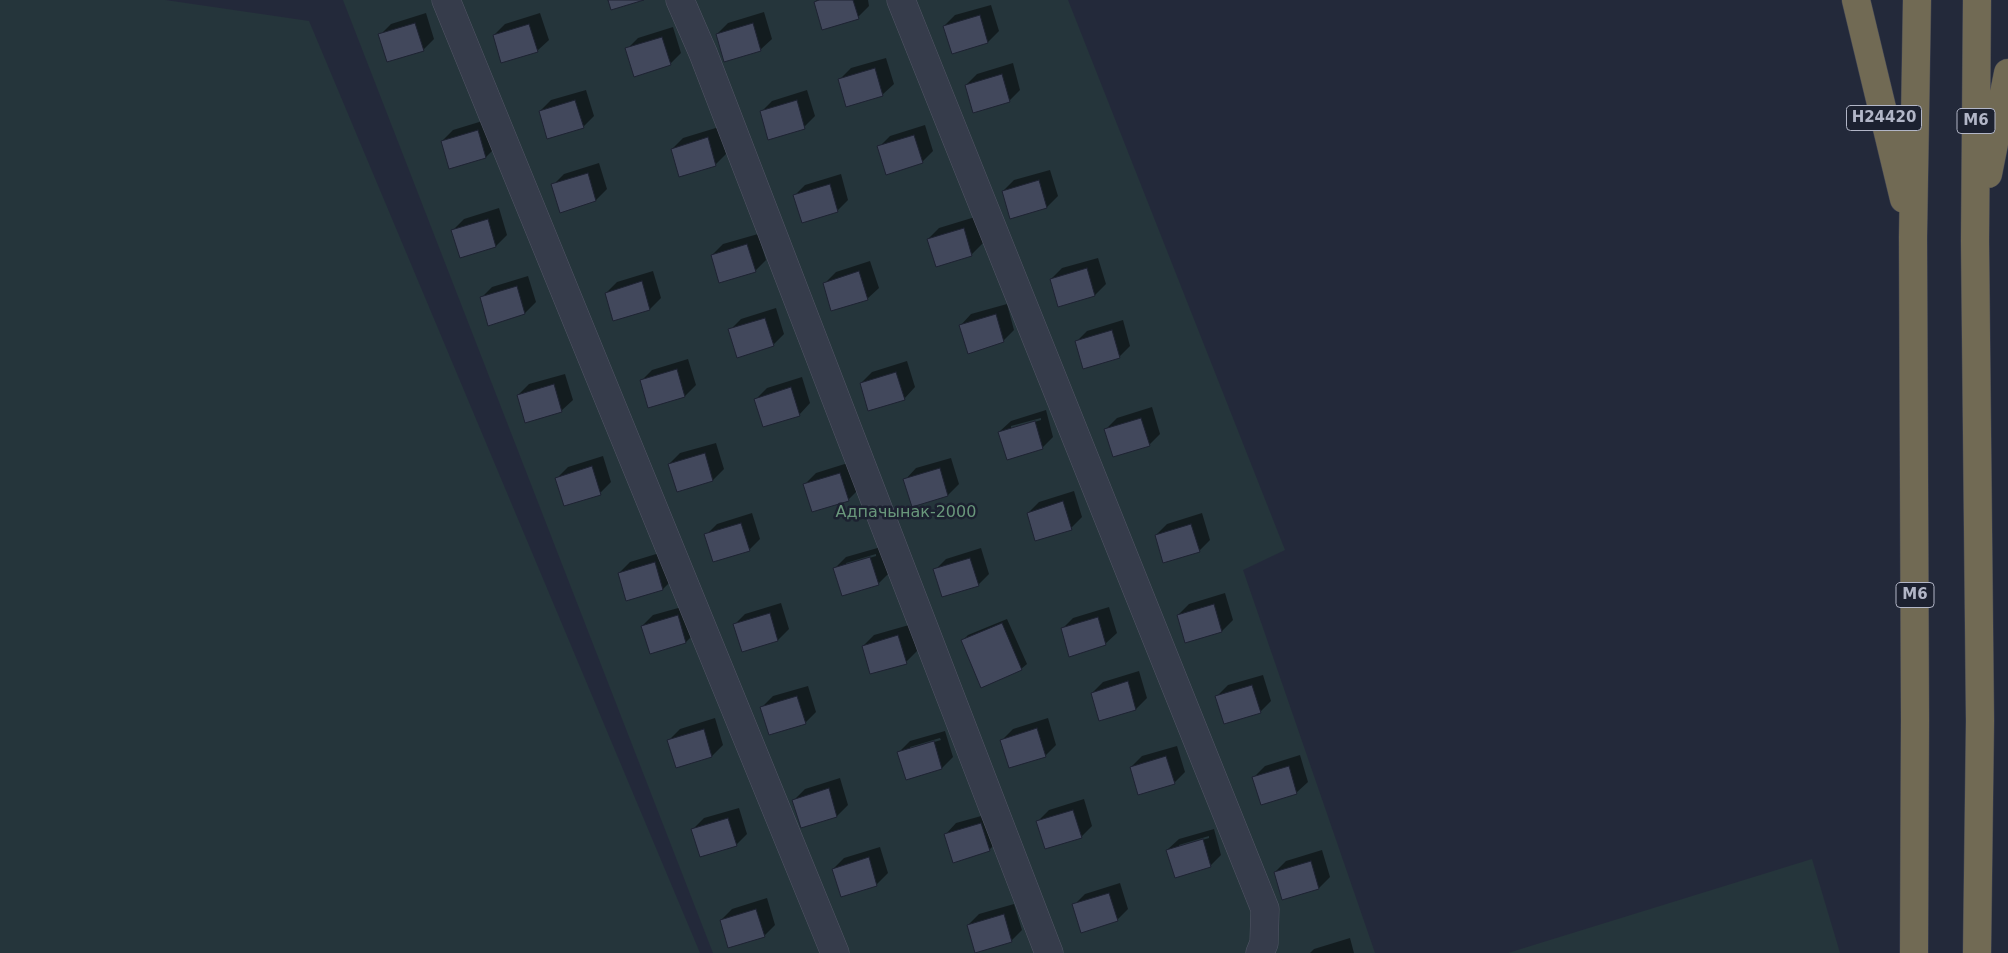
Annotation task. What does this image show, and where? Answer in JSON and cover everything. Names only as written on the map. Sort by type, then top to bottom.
[{"type":"highway","name":"Н24420","points":[[1856,0],[1913,237]]},
{"type":"highway","name":"М6","points":[[1914,953],[1916,720],[1913,237],[1916,0]]},
{"type":"highway","name":"М6","points":[[1977,0],[1975,241],[1980,721],[1977,953]]},
{"type":"highway","points":[[1975,241],[2008,73]]},
{"type":"lane","points":[[446,0],[835,953]]},
{"type":"lane","points":[[680,0],[703,53],[1049,953]]},
{"type":"lane","points":[[901,0],[1265,909],[1264,943],[1260,953]]},
{"type":"green space","points":[[0,0],[165,0],[309,21],[700,953],[0,953]]},
{"type":"green space","name":"Адпачынак-2000","points":[[343,0],[1068,0],[1285,550],[1243,570],[1375,953],[713,953]]},
{"type":"green space","points":[[1812,859],[1840,953],[1508,953]]},
{"type":"building","points":[[608,0],[644,0],[611,10]]},
{"type":"building","points":[[819,0],[853,0],[859,19],[822,30],[814,2]]},
{"type":"building","points":[[980,15],[988,43],[952,54],[943,26]]},
{"type":"building","points":[[415,23],[424,51],[387,62],[378,34]]},
{"type":"building","points":[[753,23],[761,51],[724,62],[716,34]]},
{"type":"building","points":[[529,24],[538,52],[501,63],[493,35]]},
{"type":"building","points":[[662,37],[671,65],[634,77],[625,48]]},
{"type":"building","points":[[875,68],[883,96],[846,107],[838,79]]},
{"type":"building","points":[[1002,74],[1010,102],[973,113],[965,85]]},
{"type":"building","points":[[575,100],[584,128],[547,139],[539,111]]},
{"type":"building","points":[[797,100],[805,129],[768,140],[760,111]]},
{"type":"building","points":[[478,130],[486,158],[449,169],[441,141]]},
{"type":"building","points":[[914,135],[923,163],[886,175],[877,146]]},
{"type":"building","points":[[708,137],[716,166],[679,177],[671,149]]},
{"type":"building","points":[[588,173],[596,201],[560,213],[551,184]]},
{"type":"building","points":[[1039,180],[1047,208],[1010,219],[1002,191]]},
{"type":"building","points":[[830,184],[838,212],[802,223],[793,195]]},
{"type":"building","points":[[488,219],[496,247],[460,258],[451,230]]},
{"type":"building","points":[[964,228],[972,256],[936,267],[927,239]]},
{"type":"building","points":[[747,244],[756,272],[719,283],[711,255]]},
{"type":"building","points":[[1087,268],[1095,296],[1058,307],[1050,279]]},
{"type":"building","points":[[859,271],[868,300],[831,311],[823,283]]},
{"type":"building","points":[[642,281],[650,310],[613,321],[605,293]]},
{"type":"building","points":[[517,286],[525,314],[488,326],[480,297]]},
{"type":"building","points":[[996,314],[1004,342],[968,354],[959,325]]},
{"type":"building","points":[[765,318],[774,346],[737,358],[728,329]]},
{"type":"building","points":[[1112,330],[1120,358],[1083,369],[1075,341]]},
{"type":"building","points":[[677,369],[685,397],[648,408],[640,380]]},
{"type":"building","points":[[896,372],[905,400],[868,411],[860,383]]},
{"type":"building","points":[[554,384],[562,412],[525,423],[517,395]]},
{"type":"building","points":[[791,387],[800,416],[763,427],[754,399]]},
{"type":"building","points":[[1141,418],[1150,446],[1113,457],[1104,429]]},
{"type":"building","points":[[1035,421],[1043,449],[1007,460],[998,432]]},
{"type":"building","points":[[705,453],[713,481],[677,492],[668,464]]},
{"type":"building","points":[[592,466],[601,495],[564,506],[555,478]]},
{"type":"building","points":[[940,468],[948,496],[912,507],[903,479]]},
{"type":"building","points":[[840,473],[849,501],[812,512],[803,484]]},
{"type":"building","points":[[1063,501],[1072,530],[1035,541],[1027,513]]},
{"type":"building","points":[[741,523],[750,551],[713,562],[704,534]]},
{"type":"building","points":[[1191,524],[1200,552],[1163,563],[1155,535]]},
{"type":"building","points":[[870,557],[879,585],[842,596],[833,568]]},
{"type":"building","points":[[970,558],[979,586],[942,597],[933,569]]},
{"type":"building","points":[[655,562],[663,590],[626,601],[618,573]]},
{"type":"building","points":[[1214,604],[1222,632],[1185,643],[1177,615]]},
{"type":"building","points":[[770,613],[778,641],[742,652],[733,624]]},
{"type":"building","points":[[678,615],[686,643],[650,654],[641,626]]},
{"type":"building","points":[[1098,617],[1106,645],[1069,657],[1061,628]]},
{"type":"building","points":[[1002,623],[1022,670],[981,688],[961,640]]},
{"type":"building","points":[[898,635],[907,664],[870,674],[862,646]]},
{"type":"building","points":[[1128,681],[1136,710],[1099,721],[1091,693]]},
{"type":"building","points":[[1252,685],[1261,713],[1224,724],[1215,696]]},
{"type":"building","points":[[797,696],[806,724],[769,735],[760,707]]},
{"type":"building","points":[[1037,728],[1046,757],[1009,768],[1000,740]]},
{"type":"building","points":[[704,729],[712,757],[676,768],[667,740]]},
{"type":"building","points":[[934,741],[942,769],[906,780],[897,752]]},
{"type":"building","points":[[1166,756],[1175,784],[1138,795],[1130,767]]},
{"type":"building","points":[[1289,766],[1297,794],[1261,805],[1252,777]]},
{"type":"building","points":[[829,788],[837,817],[801,828],[792,800]]},
{"type":"building","points":[[1073,810],[1082,838],[1045,849],[1036,821]]},
{"type":"building","points":[[728,818],[737,846],[700,857],[691,829]]},
{"type":"building","points":[[981,823],[990,851],[953,863],[944,834]]},
{"type":"building","points":[[1203,839],[1211,867],[1175,878],[1166,850]]},
{"type":"building","points":[[869,857],[877,886],[841,897],[832,869]]},
{"type":"building","points":[[1311,861],[1319,889],[1282,900],[1274,872]]},
{"type":"building","points":[[1109,893],[1118,921],[1081,933],[1072,904]]},
{"type":"building","points":[[756,909],[765,937],[728,948],[720,920]]},
{"type":"building","points":[[1004,914],[1012,942],[975,953],[967,925]]}]
